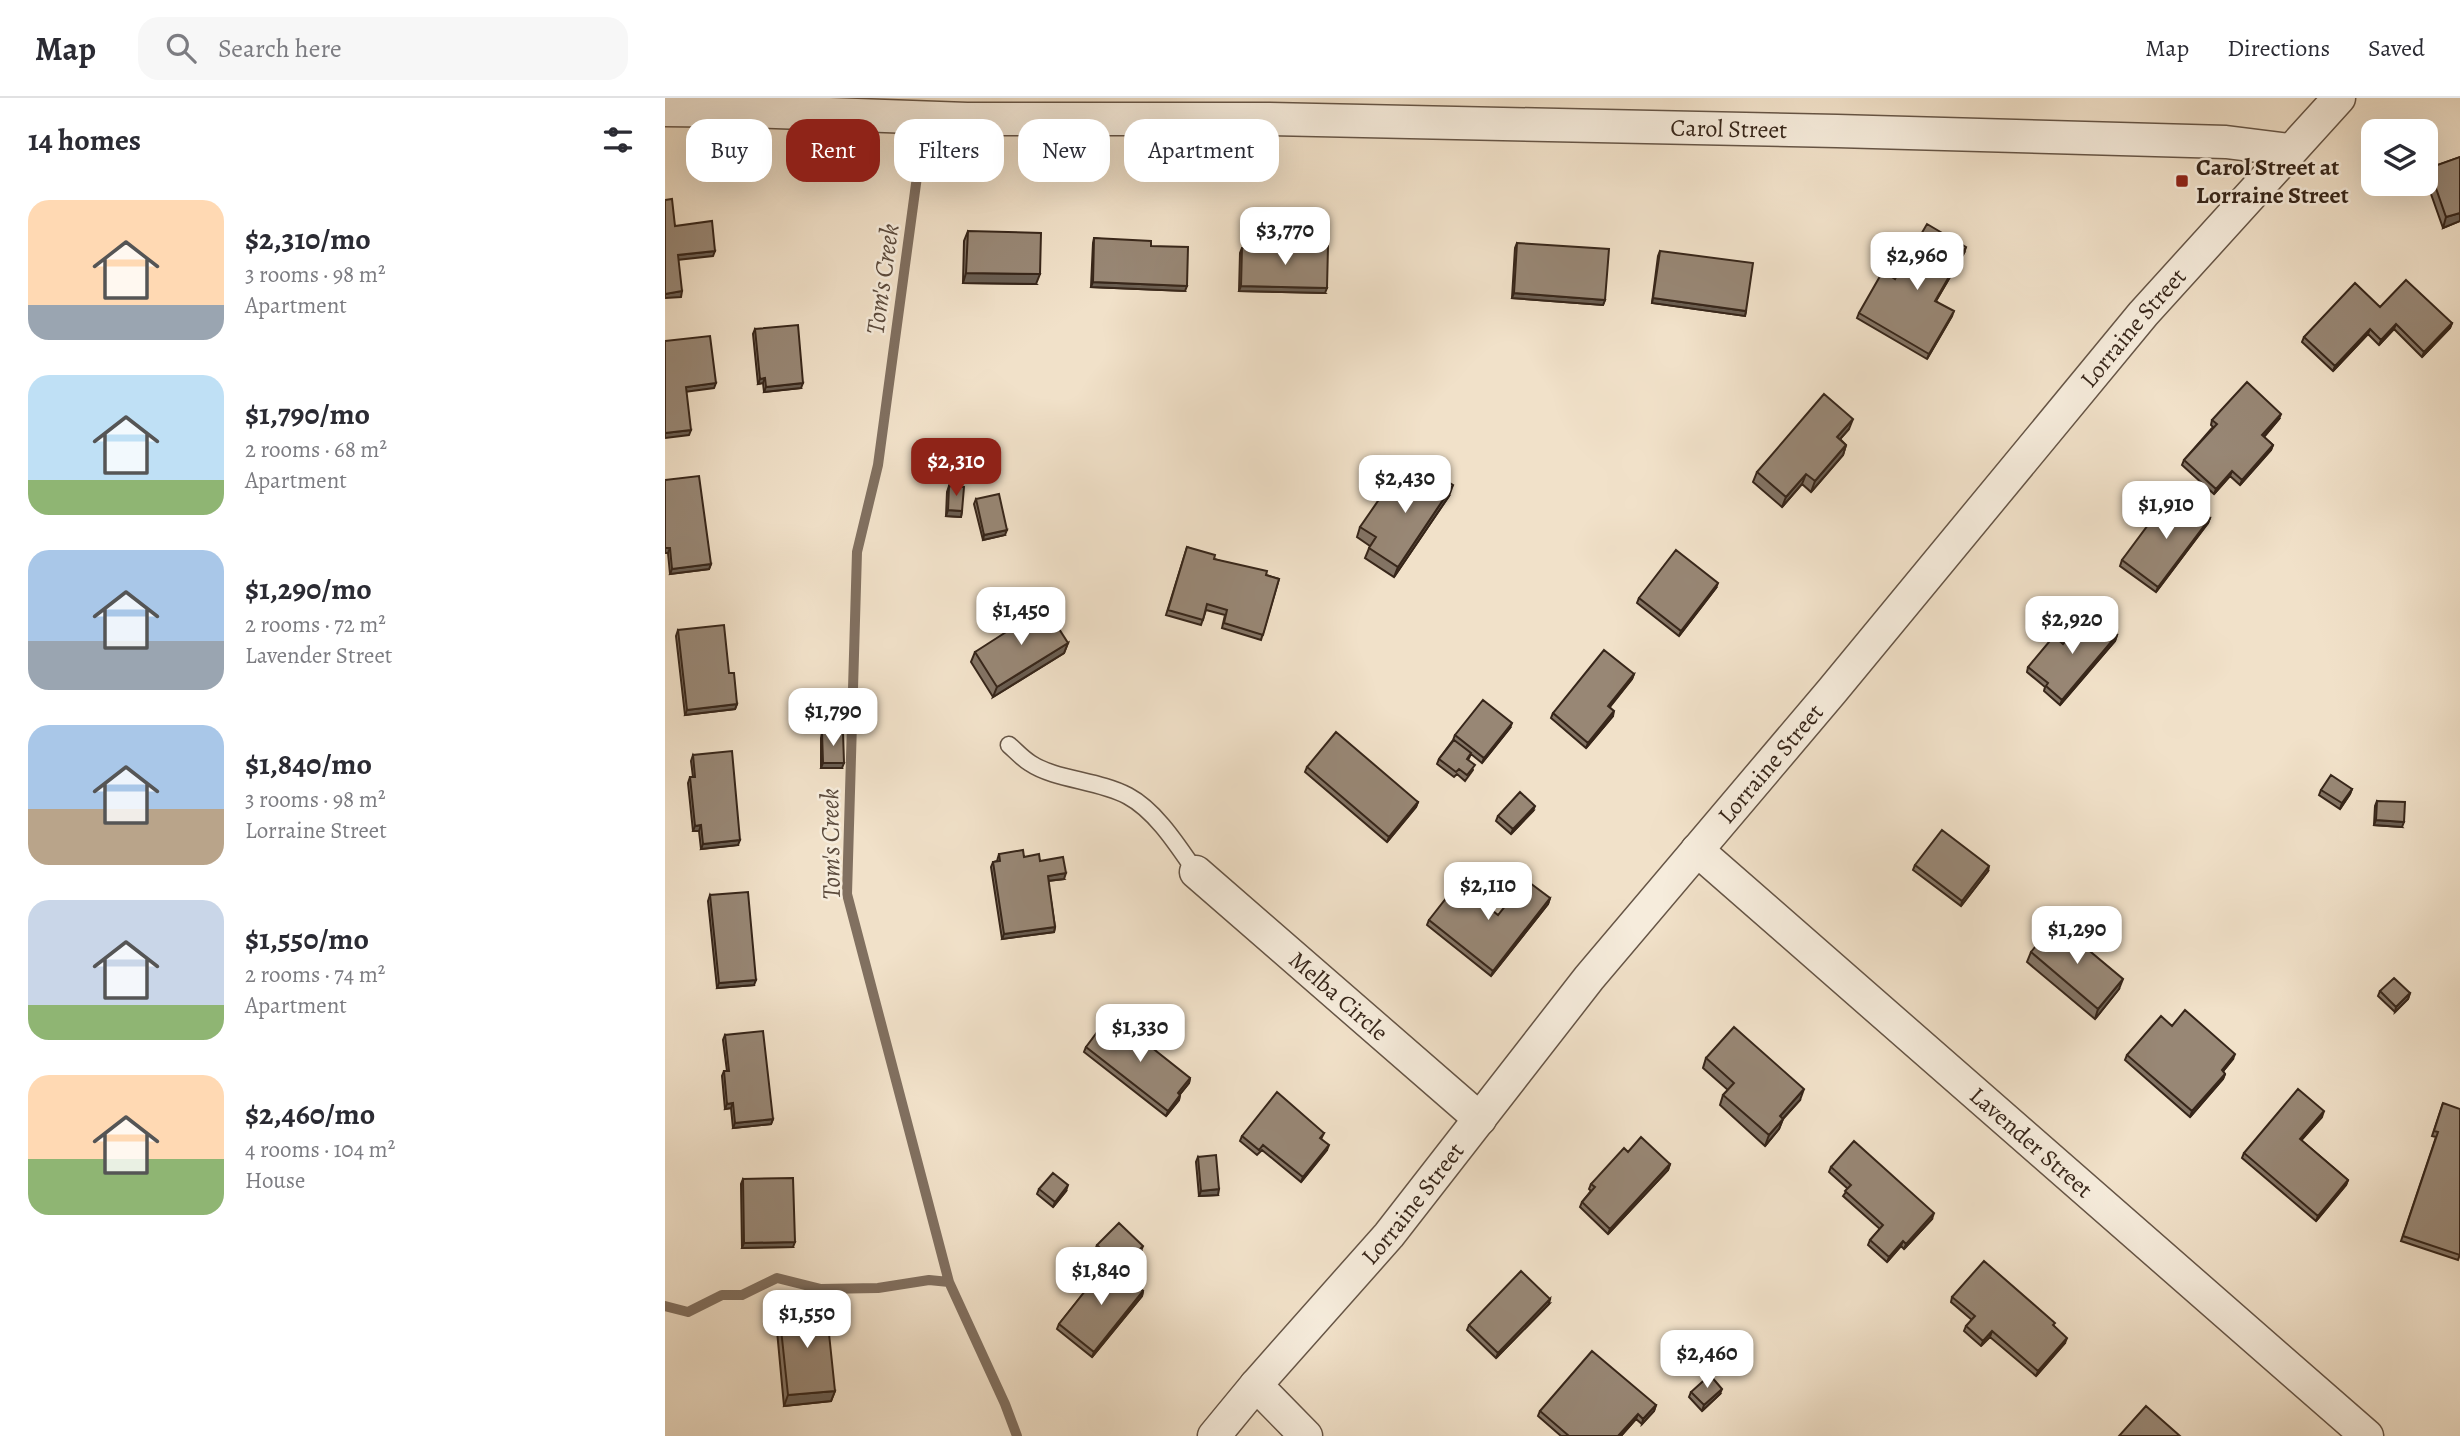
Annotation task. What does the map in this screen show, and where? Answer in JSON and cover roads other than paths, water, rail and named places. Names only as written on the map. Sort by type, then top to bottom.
[{"type":"street","name":"Lorraine Street","points":[[1214,1436],[1389,1235],[1589,978],[1840,681],[2143,314],[2339,98]]},
{"type":"street","name":"Carol Street","points":[[665,110],[967,119],[1270,119],[1837,131],[2226,142],[2290,150]]},
{"type":"street","name":"Lavender Street","points":[[1697,850],[2367,1436]]},
{"type":"street","name":"Melba Circle","points":[[1196,872],[1480,1119]]},
{"type":"street","points":[[1256,1385],[1305,1436]]},
{"type":"lane","points":[[1009,745],[1031,764],[1129,796],[1167,830],[1196,872]]},
{"type":"waterway","name":"Tom's Creek","points":[[916,182],[878,465],[857,552],[847,894],[949,1282],[1017,1436]]},
{"type":"waterway","points":[[665,1306],[688,1312],[722,1295],[742,1295],[777,1278],[821,1289],[878,1288],[929,1280],[949,1282]]},
{"type":"place","name":"Carol Street at Lorraine Street","points":[[2182,181]]}]
